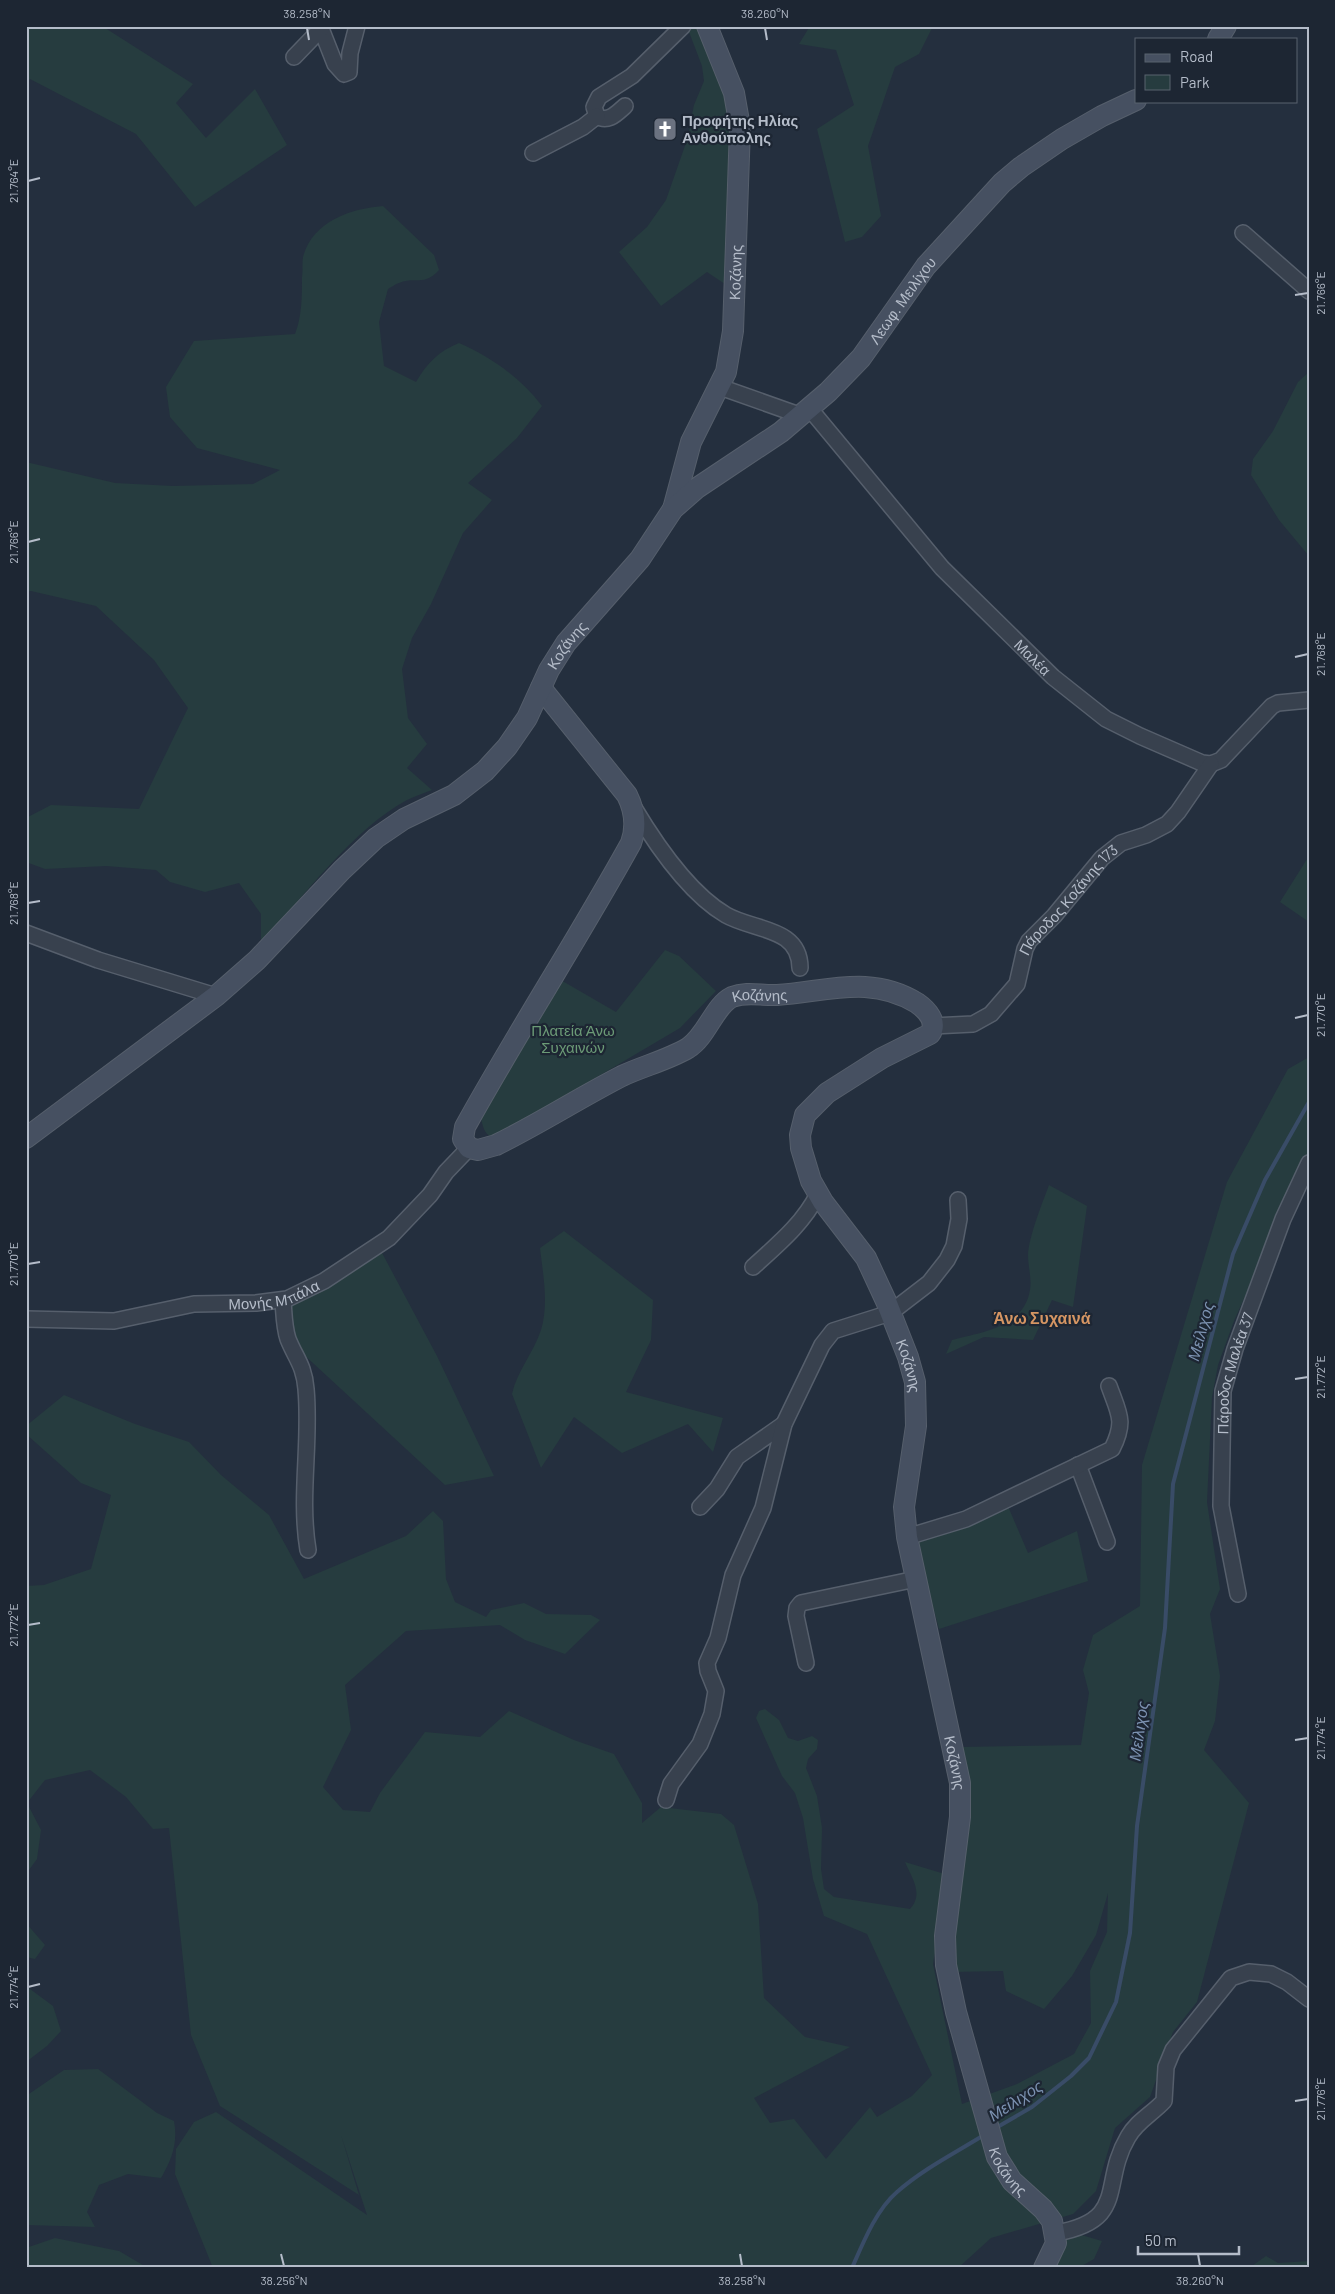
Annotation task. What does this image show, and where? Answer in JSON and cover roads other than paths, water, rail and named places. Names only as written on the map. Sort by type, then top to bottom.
[{"type":"street","points":[[294,57],[320,28],[336,64],[344,74],[349,72],[350,53],[357,26]]},
{"type":"street","points":[[597,116],[594,107],[596,100],[632,76],[683,26]]},
{"type":"street","name":"Κοζάνης","points":[[26,1138],[216,996],[268,949],[342,870],[376,838],[404,819],[454,795],[485,771],[515,737],[528,718],[541,688],[566,643],[635,565],[673,509],[691,442],[720,387],[730,358],[734,330],[740,127],[734,94],[707,26]]},
{"type":"street","points":[[1219,38],[1226,26]]},
{"type":"street","name":"Λεωφ. Μειλίχου","points":[[673,509],[697,488],[756,450],[806,412],[860,358],[926,266],[1002,183],[1020,167],[1062,139],[1135,101]]},
{"type":"street","points":[[597,116],[608,119],[625,106]]},
{"type":"street","points":[[533,153],[583,127],[597,116]]},
{"type":"street","points":[[1243,233],[1309,291]]},
{"type":"street","points":[[720,387],[806,412]]},
{"type":"street","name":"Μαλέα","points":[[806,412],[942,568],[1053,677],[1106,718],[1179,753],[1202,763],[1211,764]]},
{"type":"street","points":[[541,688],[624,790],[633,807],[681,874],[706,901],[725,915],[784,937],[795,945],[800,956],[800,968]]},
{"type":"street","points":[[1211,764],[1221,760],[1272,706],[1278,703],[1309,700]]},
{"type":"street","name":"Πάροδος Κοζάνης 173","points":[[932,1026],[973,1024],[991,1014],[1017,984],[1024,949],[1029,941],[1054,916],[1102,858],[1120,843],[1146,835],[1167,824],[1211,764]]},
{"type":"street","points":[[469,1148],[463,1139],[465,1127],[502,1059],[590,915],[631,843],[635,824],[633,807]]},
{"type":"street","points":[[26,933],[98,960],[216,996]]},
{"type":"street","name":"Κοζάνης","points":[[469,1148],[478,1150],[496,1145],[623,1076],[689,1047],[704,1033],[726,1002],[740,994],[774,995],[837,987],[867,986],[914,1002],[930,1014],[932,1026],[930,1034],[882,1058],[845,1081],[808,1111],[801,1127],[800,1141],[809,1176],[818,1194],[863,1252],[908,1357],[917,1392],[916,1426],[905,1498],[907,1537],[960,1783],[960,1817],[945,1936],[946,1965],[980,2105],[1002,2167],[1015,2184],[1046,2212],[1052,2221],[1056,2233]]},
{"type":"street","name":"Μονής Μπάλα","points":[[26,1319],[114,1321],[194,1304],[283,1301],[324,1281],[389,1238],[430,1195],[446,1172],[469,1148]]},
{"type":"street","name":"Πάροδος Μαλέα 37","points":[[1238,1594],[1221,1506],[1223,1391],[1239,1340],[1279,1229],[1308,1168]]},
{"type":"street","points":[[753,1267],[795,1227],[813,1204],[818,1194]]},
{"type":"street","points":[[666,1800],[671,1784],[700,1744],[712,1714],[716,1691],[708,1671],[708,1663],[718,1638],[736,1567],[765,1502],[784,1424],[822,1345],[833,1331],[890,1312],[929,1283],[947,1260],[958,1233],[958,1200]]},
{"type":"street","points":[[283,1301],[287,1333],[302,1365],[305,1378],[308,1419],[303,1512],[308,1550]]},
{"type":"street","points":[[907,1537],[966,1519],[1112,1449],[1120,1432],[1120,1418],[1109,1386]]},
{"type":"street","points":[[700,1507],[717,1489],[737,1457],[784,1424]]},
{"type":"street","points":[[1078,1465],[1107,1542]]},
{"type":"street","points":[[806,1663],[796,1616],[797,1608],[801,1603],[916,1579]]},
{"type":"street","points":[[1044,2268],[1056,2243],[1056,2233],[1084,2225],[1099,2216],[1107,2206],[1115,2169],[1128,2136],[1143,2118],[1164,2101],[1166,2067],[1173,2050],[1231,1978],[1249,1972],[1272,1974],[1287,1982],[1309,1999]]},
{"type":"waterway","name":"Μείλιχος","points":[[994,2129],[1032,2107],[1071,2076],[1089,2058],[1116,2002],[1130,1933],[1137,1826],[1165,1628],[1173,1484],[1233,1254],[1265,1180],[1309,1102]]},
{"type":"waterway","name":"Μείλιχος","points":[[852,2268],[876,2217],[889,2199],[917,2176],[984,2135]]},
{"type":"place","name":"Προφήτης Ηλίας Ανθούπολης","points":[[665,129]]},
{"type":"district","name":"Άνω Συχαινά","points":[[1042,1317]]},
{"type":"park label","name":"Πλατεία Άνω Συχαινών","points":[[573,1038]]}]
